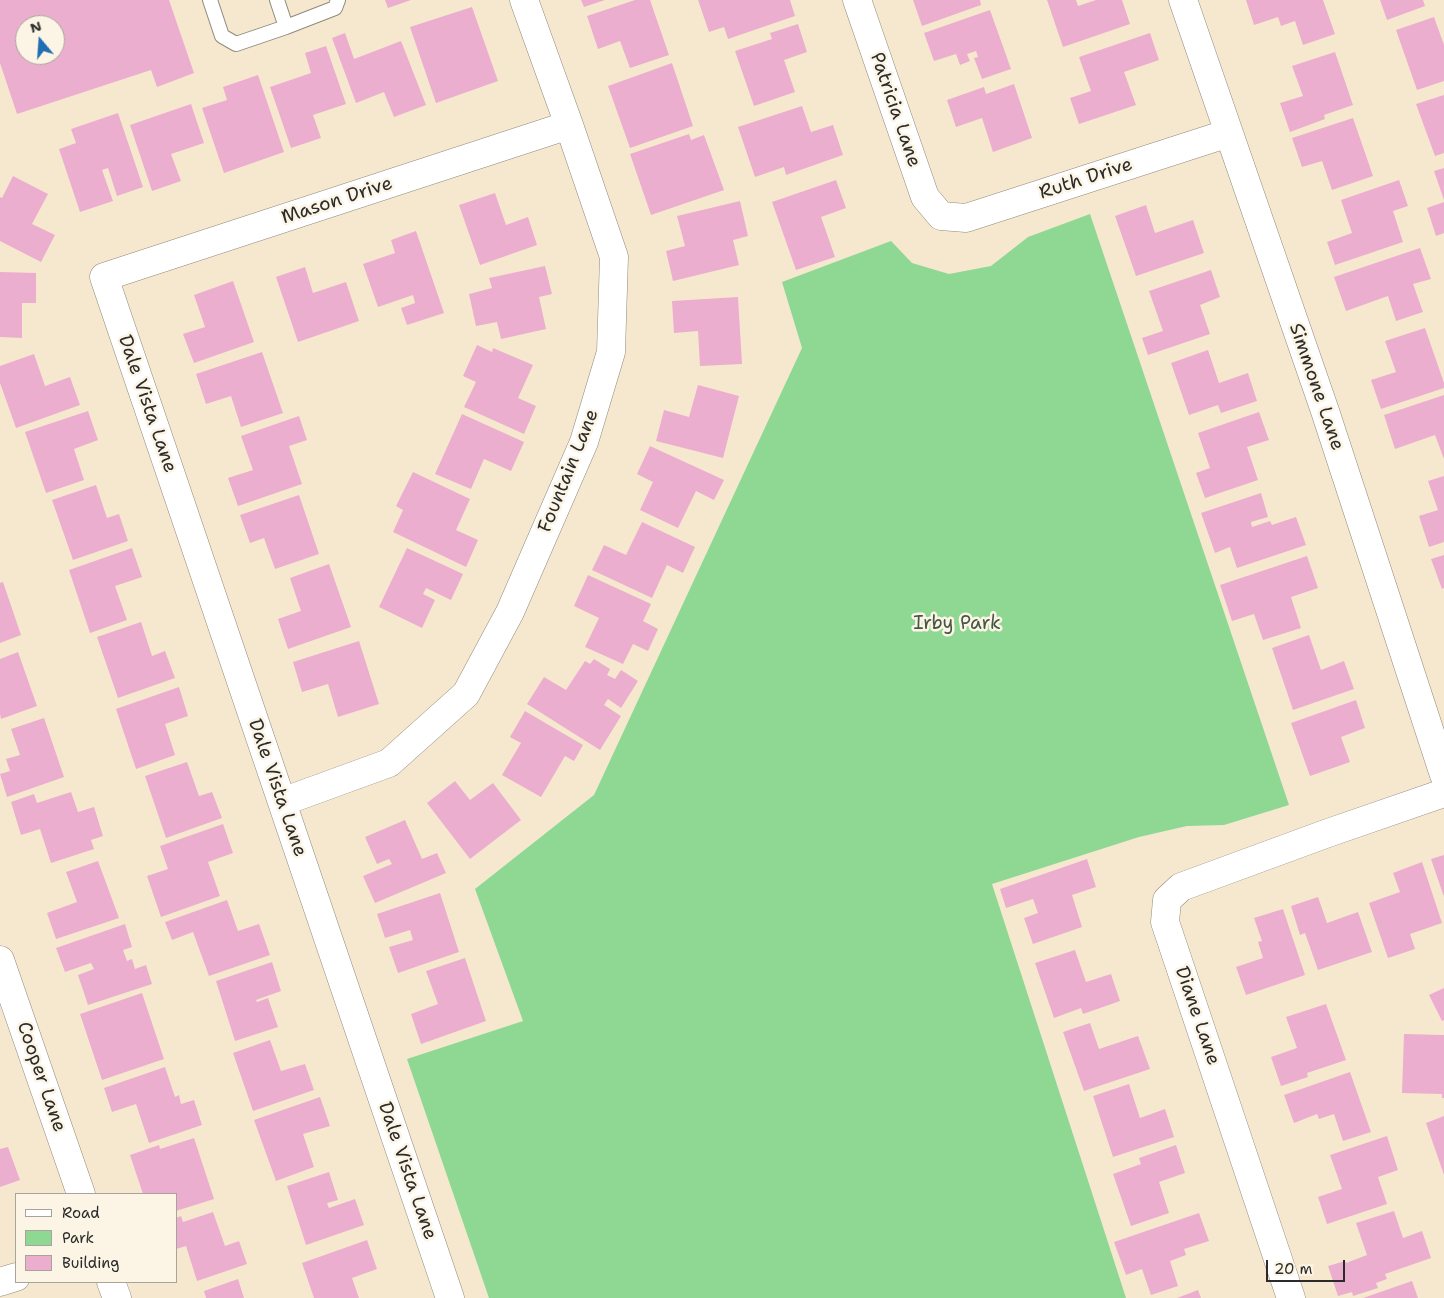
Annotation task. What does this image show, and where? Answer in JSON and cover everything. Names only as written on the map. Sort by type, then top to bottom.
[{"type":"street","name":"Fountain Lane","points":[[282,802],[389,763],[466,694],[510,612],[584,442],[611,352],[614,258],[524,0]]},
{"type":"street","name":"Patricia Lane","points":[[857,0],[925,197],[941,216]]},
{"type":"street","name":"Simmone Lane","points":[[1183,0],[1325,411],[1444,775]]},
{"type":"street","name":"Mason Drive","points":[[104,277],[569,125]]},
{"type":"street","name":"Ruth Drive","points":[[941,216],[966,218],[1229,133]]},
{"type":"street","name":"Dale Vista Lane","points":[[104,277],[450,1298]]},
{"type":"street","name":"Diane Lane","points":[[1291,1298],[1165,922],[1167,900],[1181,887],[1444,793]]},
{"type":"street","name":"Cooper Lane","points":[[0,960],[81,1193]]},
{"type":"street","points":[[0,1282],[15,1277]]},
{"type":"street","points":[[112,1283],[117,1298]]},
{"type":"lane","points":[[210,0],[222,36],[236,44],[335,8],[338,0]]},
{"type":"lane","points":[[277,0],[286,27]]},
{"type":"green space","name":"Irby Park","points":[[1090,214],[1289,805],[1224,825],[1187,826],[1139,837],[992,884],[1126,1298],[489,1298],[407,1059],[523,1021],[475,889],[594,795],[802,348],[782,282],[891,241],[912,263],[949,274],[991,266],[1028,237]]},
{"type":"building","points":[[0,0],[169,0],[194,73],[157,87],[151,70],[17,114],[0,63]]},
{"type":"building","points":[[385,0],[411,0],[388,8]]},
{"type":"building","points":[[581,0],[605,0],[584,7]]},
{"type":"building","points":[[635,0],[650,0],[669,55],[630,68],[620,41],[598,49],[587,16]]},
{"type":"building","points":[[698,0],[790,0],[795,16],[728,39],[724,27],[709,32]]},
{"type":"building","points":[[913,0],[980,0],[981,5],[922,26]]},
{"type":"building","points":[[1047,0],[1076,0],[1078,6],[1096,0],[1122,0],[1130,24],[1063,47]]},
{"type":"building","points":[[1246,0],[1323,0],[1335,34],[1303,45],[1295,21],[1281,26],[1278,17],[1254,25]]},
{"type":"building","points":[[1380,0],[1423,0],[1425,6],[1387,20]]},
{"type":"building","points":[[472,7],[498,81],[436,103],[410,27]]},
{"type":"building","points":[[990,10],[1011,69],[982,79],[974,58],[978,57],[976,51],[967,54],[970,61],[960,65],[956,54],[934,61],[924,33]]},
{"type":"building","points":[[1434,17],[1444,45],[1444,81],[1417,90],[1396,30]]},
{"type":"building","points":[[798,24],[807,52],[784,60],[795,92],[754,106],[735,51],[772,39],[770,33]]},
{"type":"building","points":[[345,33],[354,59],[401,41],[426,105],[394,117],[384,92],[356,103],[332,38]]},
{"type":"building","points":[[1150,33],[1159,60],[1124,72],[1136,105],[1079,124],[1070,98],[1091,91],[1079,57]]},
{"type":"building","points":[[326,46],[346,104],[313,115],[321,138],[291,148],[270,87],[311,73],[305,53]]},
{"type":"building","points":[[1335,52],[1353,105],[1324,115],[1325,119],[1290,132],[1280,103],[1303,96],[1292,66]]},
{"type":"building","points":[[672,63],[693,126],[630,148],[608,86]]},
{"type":"building","points":[[258,75],[284,152],[224,173],[202,108],[227,100],[223,87]]},
{"type":"building","points":[[1014,84],[1032,138],[993,152],[982,118],[956,127],[947,100],[984,87],[986,94]]},
{"type":"building","points":[[1444,95],[1444,153],[1435,156],[1416,104]]},
{"type":"building","points":[[191,104],[204,143],[171,154],[181,181],[152,191],[130,125]]},
{"type":"building","points":[[802,106],[811,132],[833,125],[843,155],[786,175],[784,167],[755,177],[738,127]]},
{"type":"building","points":[[118,113],[143,187],[117,196],[108,168],[102,170],[113,201],[80,212],[59,149],[76,143],[71,129]]},
{"type":"building","points":[[1353,118],[1373,176],[1332,190],[1322,161],[1302,167],[1292,138]]},
{"type":"building","points":[[689,134],[691,140],[704,135],[724,190],[651,215],[630,154]]},
{"type":"building","points":[[1444,168],[1444,200],[1434,171]]},
{"type":"building","points":[[13,176],[48,194],[32,224],[55,235],[41,262],[0,241],[0,197],[2,198]]},
{"type":"building","points":[[836,180],[846,208],[821,217],[835,257],[796,270],[772,202]]},
{"type":"building","points":[[1399,180],[1408,206],[1393,211],[1403,242],[1335,265],[1327,242],[1352,233],[1341,200]]},
{"type":"building","points":[[495,193],[506,225],[528,217],[537,245],[480,265],[459,205]]},
{"type":"building","points":[[740,201],[748,236],[733,240],[739,265],[673,281],[666,251],[685,246],[677,216]]},
{"type":"building","points":[[1444,202],[1444,233],[1436,236],[1427,208]]},
{"type":"building","points":[[1146,205],[1155,233],[1193,220],[1204,253],[1136,276],[1115,216]]},
{"type":"building","points":[[416,231],[444,313],[407,325],[401,308],[415,303],[413,295],[378,307],[363,264],[395,253],[391,240]]},
{"type":"building","points":[[1420,248],[1431,279],[1413,284],[1423,312],[1396,321],[1388,296],[1346,311],[1334,277]]},
{"type":"building","points":[[545,266],[552,294],[539,297],[546,329],[501,339],[497,322],[476,326],[469,294],[492,288],[489,278]]},
{"type":"building","points":[[305,267],[313,293],[346,282],[359,321],[298,342],[276,277]]},
{"type":"building","points":[[1211,270],[1220,297],[1200,305],[1210,334],[1148,355],[1142,338],[1163,331],[1149,291]]},
{"type":"building","points":[[0,272],[36,273],[36,303],[22,303],[22,338],[0,337]]},
{"type":"building","points":[[233,281],[254,342],[194,363],[183,334],[205,327],[194,295]]},
{"type":"building","points":[[738,297],[742,364],[700,366],[698,331],[674,333],[672,301]]},
{"type":"building","points":[[1425,328],[1444,383],[1444,388],[1381,409],[1371,380],[1396,372],[1385,341]]},
{"type":"building","points":[[477,345],[492,352],[493,348],[533,365],[518,398],[536,406],[524,434],[464,407],[476,382],[463,376]]},
{"type":"building","points":[[1208,350],[1219,383],[1248,373],[1257,401],[1221,413],[1218,405],[1189,415],[1171,363]]},
{"type":"building","points":[[262,352],[283,413],[241,427],[231,396],[206,404],[196,374]]},
{"type":"building","points":[[34,354],[45,386],[70,377],[80,405],[16,428],[0,383],[0,366]]},
{"type":"building","points":[[698,385],[739,396],[723,458],[656,441],[664,410],[689,417]]},
{"type":"building","points":[[1444,395],[1444,459],[1435,435],[1395,449],[1384,415]]},
{"type":"building","points":[[88,411],[98,440],[74,449],[84,480],[46,493],[25,432]]},
{"type":"building","points":[[1259,412],[1269,440],[1247,447],[1258,480],[1205,498],[1196,473],[1210,468],[1198,433]]},
{"type":"building","points":[[462,414],[524,442],[511,471],[484,459],[471,489],[435,474]]},
{"type":"building","points":[[299,416],[307,440],[289,446],[302,484],[238,506],[228,478],[253,470],[241,436]]},
{"type":"building","points":[[650,446],[724,480],[714,500],[696,491],[678,528],[640,510],[653,482],[637,474]]},
{"type":"building","points":[[413,472],[470,499],[456,530],[478,540],[466,567],[393,532],[403,510],[396,506]]},
{"type":"building","points":[[1444,476],[1444,542],[1429,547],[1419,516],[1438,510],[1428,481]]},
{"type":"building","points":[[96,485],[107,518],[119,514],[128,541],[73,560],[52,500]]},
{"type":"building","points":[[1261,493],[1268,517],[1251,522],[1252,527],[1270,521],[1272,525],[1296,517],[1306,545],[1237,568],[1230,547],[1215,553],[1201,513]]},
{"type":"building","points":[[299,495],[319,554],[275,569],[264,538],[250,543],[240,515]]},
{"type":"building","points":[[642,522],[695,547],[683,573],[667,565],[652,598],[592,570],[604,545],[626,555]]},
{"type":"building","points":[[132,548],[142,577],[115,586],[127,620],[90,633],[69,570]]},
{"type":"building","points":[[407,548],[463,574],[451,600],[426,588],[423,594],[435,600],[422,628],[379,607]]},
{"type":"building","points":[[1444,555],[1444,588],[1442,589],[1431,559]]},
{"type":"building","points":[[1307,556],[1318,588],[1291,597],[1301,628],[1263,640],[1254,614],[1232,621],[1220,585]]},
{"type":"building","points":[[329,564],[351,627],[288,649],[278,619],[301,611],[290,578]]},
{"type":"building","points":[[588,575],[651,604],[643,621],[658,629],[648,651],[633,644],[623,664],[585,647],[599,618],[574,606]]},
{"type":"building","points":[[3,582],[21,635],[0,643],[0,583]]},
{"type":"building","points":[[141,622],[152,656],[165,651],[175,678],[118,698],[97,637]]},
{"type":"building","points":[[1309,635],[1321,670],[1344,661],[1354,689],[1293,710],[1272,648]]},
{"type":"building","points":[[359,641],[379,704],[338,717],[328,684],[302,692],[293,662]]},
{"type":"building","points":[[18,652],[37,706],[1,719],[0,659]]},
{"type":"building","points":[[594,659],[610,669],[607,675],[615,679],[621,670],[638,681],[621,708],[608,699],[604,705],[621,716],[600,750],[527,704],[544,677],[566,690],[585,661],[590,664]]},
{"type":"building","points":[[179,687],[188,716],[165,724],[175,755],[136,769],[116,709]]},
{"type":"building","points":[[1356,700],[1365,728],[1341,737],[1350,762],[1310,776],[1291,723]]},
{"type":"building","points":[[525,711],[583,745],[574,761],[565,756],[541,797],[502,775],[521,743],[510,737]]},
{"type":"building","points":[[44,718],[64,777],[7,797],[0,774],[10,771],[6,759],[20,755],[11,729]]},
{"type":"building","points":[[187,762],[199,796],[212,792],[222,818],[166,838],[145,776]]},
{"type":"building","points":[[455,781],[470,800],[493,783],[521,820],[470,859],[427,803]]},
{"type":"building","points":[[71,792],[78,812],[94,807],[103,836],[91,840],[94,849],[51,863],[40,829],[21,835],[11,802],[34,794],[37,803]]},
{"type":"building","points":[[405,820],[422,859],[437,853],[446,873],[375,903],[363,876],[392,864],[389,859],[377,864],[365,837]]},
{"type":"building","points":[[223,824],[233,853],[208,862],[220,896],[161,917],[147,876],[168,869],[160,846]]},
{"type":"building","points":[[1444,855],[1444,897],[1431,859]]},
{"type":"building","points":[[1087,859],[1096,887],[1072,895],[1082,927],[1033,944],[1024,918],[1038,913],[1033,899],[1006,908],[1000,889]]},
{"type":"building","points":[[98,861],[119,918],[56,939],[47,913],[77,902],[66,872]]},
{"type":"building","points":[[1422,862],[1442,923],[1410,934],[1415,949],[1388,958],[1369,903],[1400,892],[1393,873]]},
{"type":"building","points":[[440,893],[459,952],[398,973],[389,947],[413,940],[410,930],[385,938],[377,914]]},
{"type":"building","points":[[1318,897],[1327,923],[1358,912],[1372,952],[1318,970],[1305,933],[1300,935],[1291,906]]},
{"type":"building","points":[[227,900],[238,931],[259,924],[270,955],[209,976],[193,932],[172,940],[165,922]]},
{"type":"building","points":[[1283,909],[1305,975],[1246,995],[1236,967],[1263,958],[1258,942],[1262,941],[1254,918]]},
{"type":"building","points":[[125,924],[132,947],[123,950],[127,961],[132,959],[135,969],[146,965],[152,984],[88,1005],[78,975],[94,969],[91,963],[65,972],[56,948]]},
{"type":"building","points":[[1075,950],[1086,982],[1111,974],[1120,1001],[1083,1014],[1081,1008],[1054,1018],[1035,963]]},
{"type":"building","points":[[465,958],[486,1021],[421,1044],[411,1014],[438,1004],[426,971]]},
{"type":"building","points":[[272,962],[281,991],[256,1000],[257,1002],[268,998],[278,1027],[235,1041],[216,981]]},
{"type":"building","points":[[1444,988],[1444,1020],[1442,1021],[1429,995]]},
{"type":"building","points":[[142,993],[164,1059],[102,1080],[80,1014]]},
{"type":"building","points":[[1326,1004],[1346,1060],[1307,1073],[1308,1077],[1281,1086],[1271,1057],[1297,1048],[1286,1017]]},
{"type":"building","points":[[1090,1023],[1099,1049],[1138,1036],[1150,1069],[1084,1091],[1063,1032]]},
{"type":"building","points":[[1404,1034],[1444,1035],[1444,1098],[1442,1098],[1442,1094],[1402,1093]]},
{"type":"building","points":[[270,1040],[281,1071],[305,1064],[314,1090],[253,1111],[233,1053]]},
{"type":"building","points":[[165,1067],[175,1097],[179,1095],[181,1104],[194,1100],[202,1125],[149,1143],[136,1104],[112,1112],[104,1088]]},
{"type":"building","points":[[1350,1072],[1371,1132],[1343,1141],[1334,1114],[1319,1119],[1317,1114],[1294,1123],[1284,1095]]},
{"type":"building","points":[[1129,1084],[1140,1118],[1165,1109],[1174,1137],[1113,1157],[1093,1096]]},
{"type":"building","points":[[320,1097],[330,1126],[303,1134],[314,1167],[276,1181],[254,1120]]},
{"type":"building","points":[[1444,1116],[1444,1175],[1426,1123]]},
{"type":"building","points":[[1387,1136],[1398,1170],[1378,1177],[1387,1204],[1327,1224],[1318,1197],[1342,1189],[1330,1155]]},
{"type":"building","points":[[194,1138],[214,1199],[178,1210],[178,1193],[143,1193],[130,1155],[159,1145],[160,1149]]},
{"type":"building","points":[[1176,1145],[1185,1173],[1159,1182],[1169,1213],[1131,1226],[1113,1174],[1141,1164],[1139,1158]]},
{"type":"building","points":[[8,1147],[20,1180],[0,1187],[0,1149]]},
{"type":"building","points":[[329,1172],[338,1200],[327,1203],[329,1208],[355,1199],[364,1225],[306,1245],[287,1186]]},
{"type":"building","points":[[1394,1211],[1403,1238],[1422,1231],[1431,1258],[1385,1274],[1387,1279],[1376,1283],[1378,1288],[1353,1296],[1352,1292],[1338,1296],[1328,1266],[1345,1261],[1346,1263],[1367,1255],[1356,1223]]},
{"type":"building","points":[[213,1212],[225,1246],[239,1241],[247,1264],[197,1281],[186,1246],[178,1248],[178,1217],[181,1216],[183,1222]]},
{"type":"building","points":[[1199,1213],[1209,1241],[1184,1249],[1186,1255],[1170,1261],[1178,1286],[1151,1295],[1142,1269],[1126,1275],[1114,1242]]},
{"type":"building","points":[[367,1240],[377,1269],[352,1278],[359,1298],[314,1298],[302,1263]]},
{"type":"building","points":[[238,1279],[244,1298],[206,1298],[204,1291]]},
{"type":"building","points":[[1412,1281],[1418,1298],[1363,1298]]},
{"type":"building","points":[[1198,1290],[1201,1298],[1177,1298]]}]
